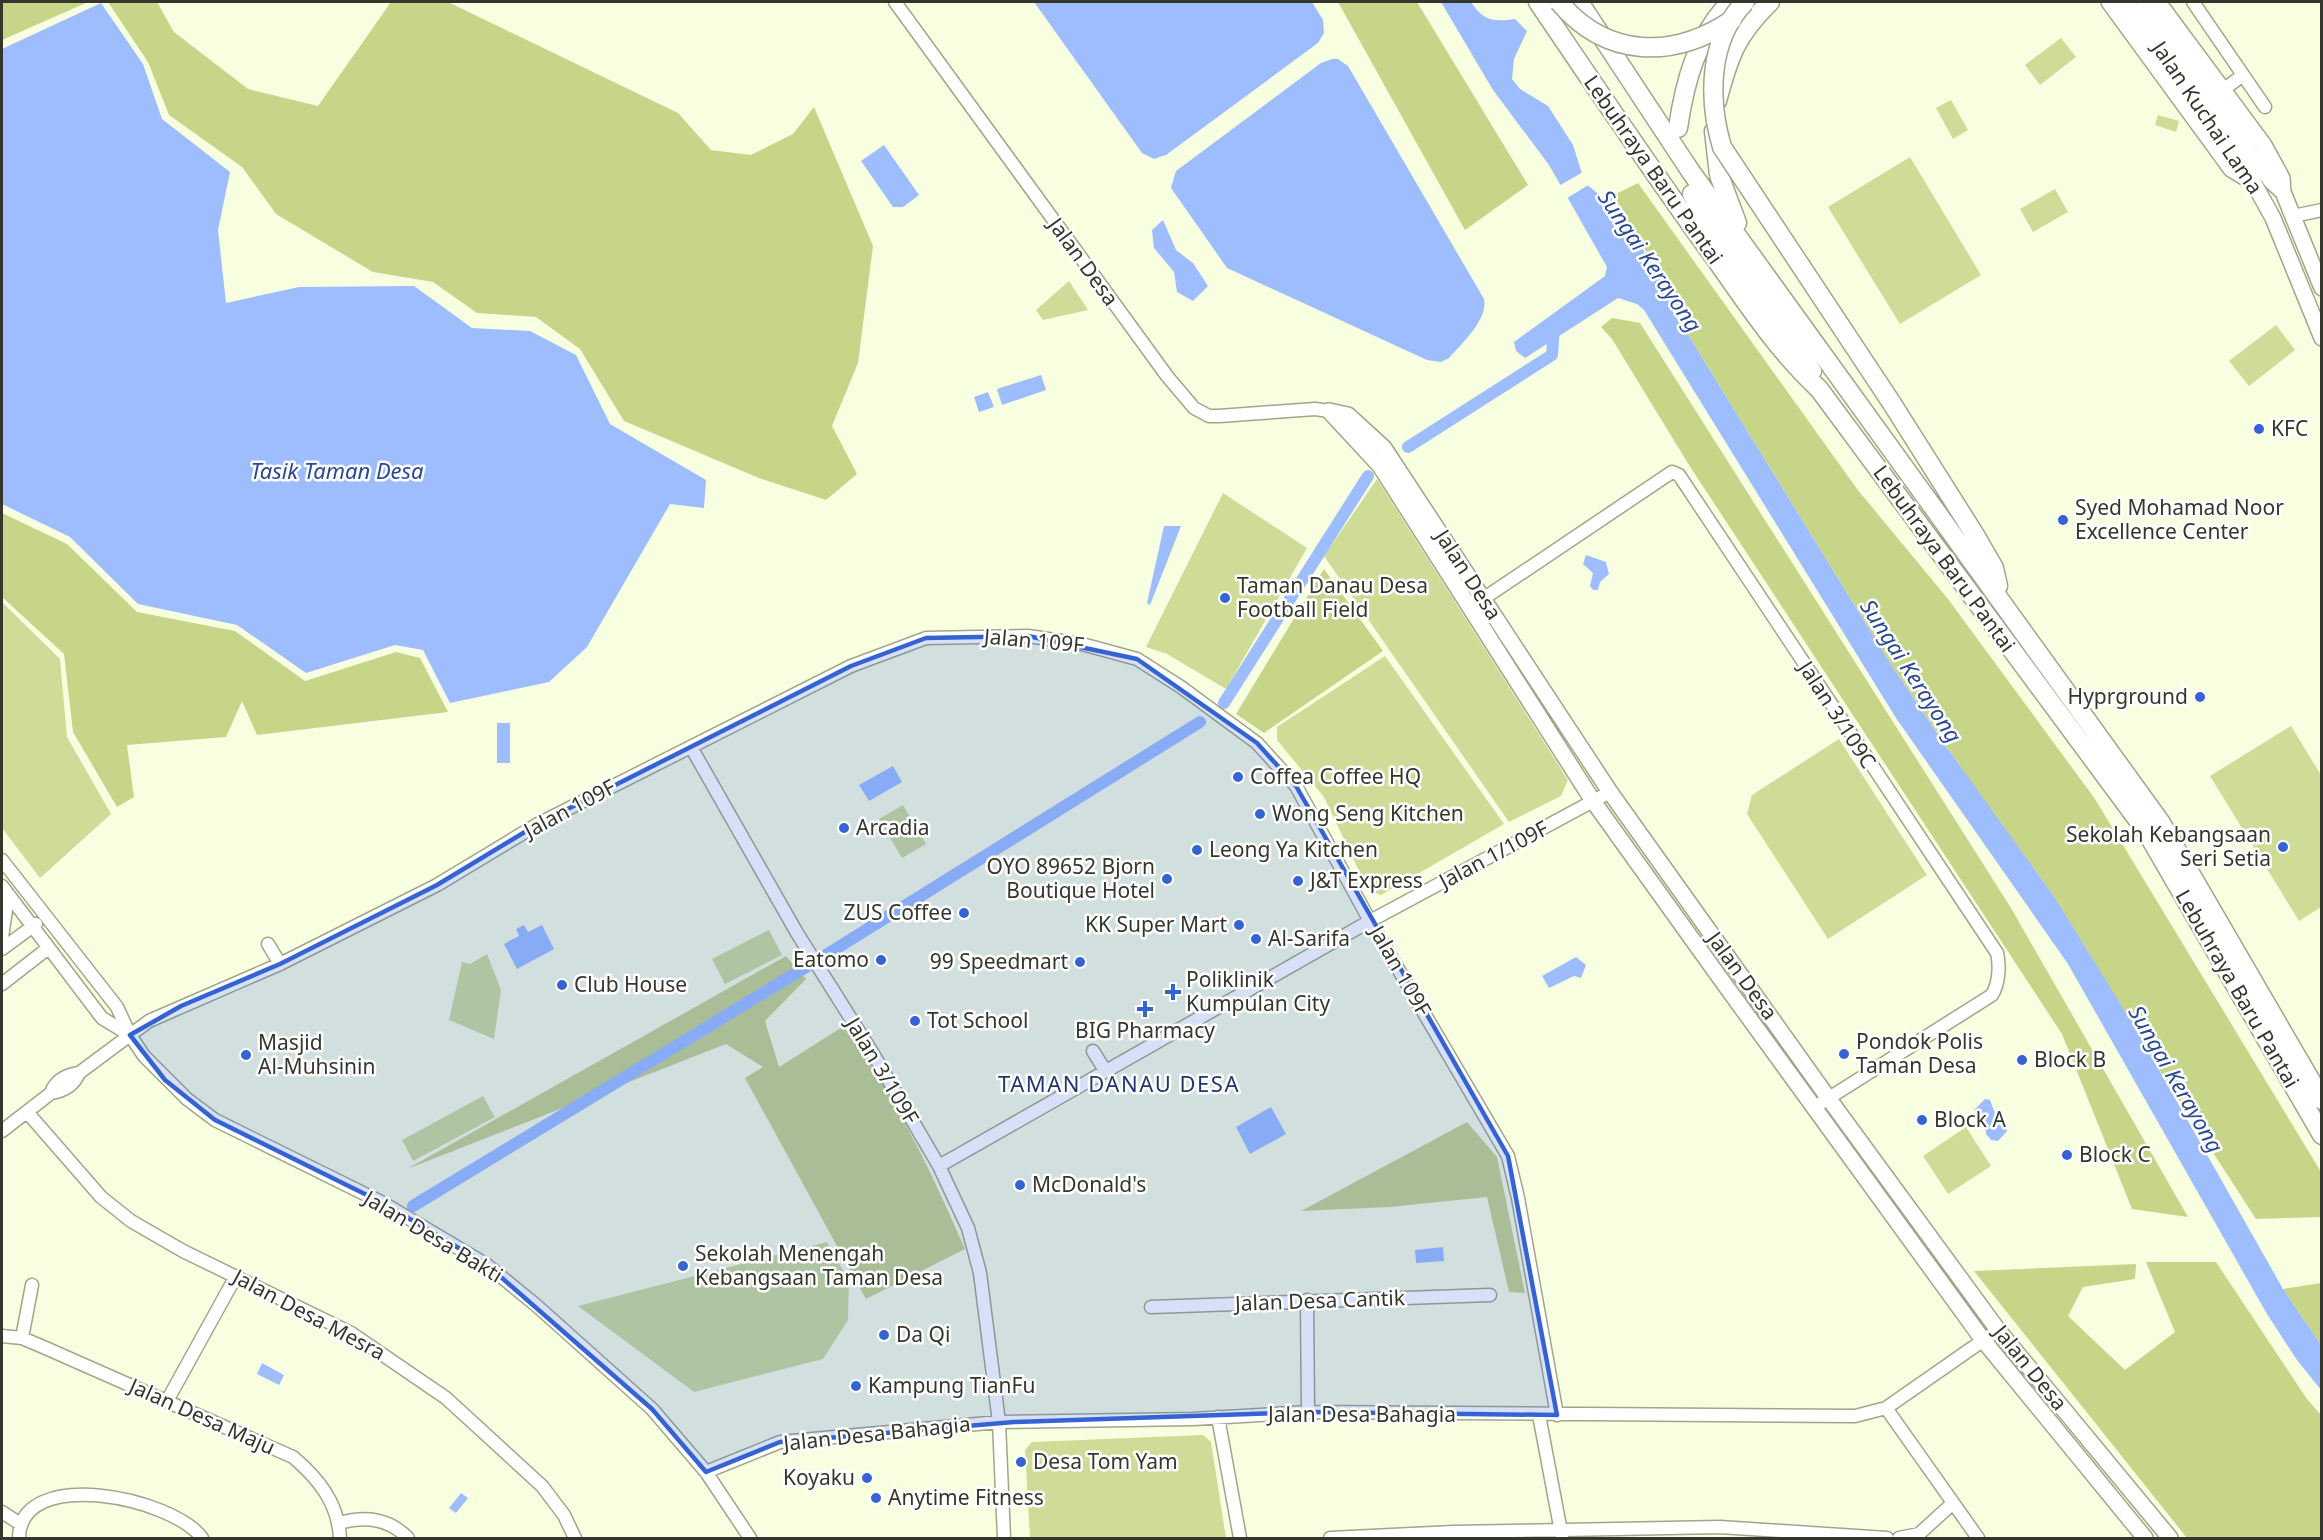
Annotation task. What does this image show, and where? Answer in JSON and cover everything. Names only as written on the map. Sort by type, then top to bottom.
[{"type":"highway","name":"Lebuhraya Baru Pantai","points":[[1538,2],[1654,174],[1757,316],[1800,372],[1819,389],[2146,831],[2322,1135]]},
{"type":"highway","points":[[1559,2],[1586,26],[1612,40],[1636,47],[1662,49],[1687,44],[1711,34],[1755,2]]},
{"type":"highway","name":"Lebuhraya Baru Pantai","points":[[1579,2],[1691,172],[2002,599],[2161,823],[2322,1100]]},
{"type":"highway","points":[[1678,128],[1686,83],[1693,60],[1712,25],[1730,2]]},
{"type":"highway","points":[[1744,2],[1726,33],[1713,74],[1712,101],[1722,147],[1890,402],[1989,559],[2002,599]]},
{"type":"highway","points":[[1770,2],[1745,29],[1730,52],[1717,101],[1714,126],[1719,175],[1726,199],[1785,304]]},
{"type":"highway","points":[[1692,194],[1714,232],[1810,366],[1819,389]]},
{"type":"main road","points":[[2109,2],[2231,169],[2254,183]]},
{"type":"main road","name":"Jalan Kuchai Lama","points":[[2126,2],[2271,181],[2283,192],[2322,288]]},
{"type":"main road","name":"Jalan Kuchai Lama","points":[[2144,2],[2214,111],[2273,218],[2322,338]]},
{"type":"main road","points":[[2158,2],[2264,145],[2282,178],[2283,192]]},
{"type":"main road","name":"Jalan Desa","points":[[1329,411],[1348,415],[1384,448],[1610,792],[1829,1099],[1998,1330],[2169,1539]]},
{"type":"main road","name":"Jalan Desa","points":[[1329,411],[1380,466],[1593,801],[1815,1108],[1983,1340],[2145,1539]]},
{"type":"street","name":"Jalan Desa","points":[[895,2],[1081,260],[1167,376],[1194,408],[1209,416],[1315,409],[1329,411]]},
{"type":"street","points":[[2193,2],[2265,107]]},
{"type":"street","points":[[2223,90],[2243,75]]},
{"type":"street","points":[[2293,216],[2322,210]]},
{"type":"street","name":"Jalan 3/109C","points":[[1469,609],[1672,472],[1679,475],[1996,953],[1997,987],[1992,995],[1815,1108]]},
{"type":"street","name":"Jalan 109F","points":[[130,1035],[181,1006],[280,964],[438,885],[538,824],[851,666],[926,638],[1028,636],[1082,644],[1119,653],[1137,659],[1181,687],[1257,743],[1296,786],[1370,921],[1508,1156],[1518,1198],[1557,1415]]},
{"type":"street","name":"Jalan 3/109F","points":[[691,747],[797,933],[875,1057],[939,1166],[968,1228],[980,1274],[999,1422],[1004,1539]]},
{"type":"street","name":"Jalan 1/109F","points":[[939,1166],[1370,921],[1610,792]]},
{"type":"street","name":"Jalan Desa Bakti","points":[[2,860],[45,918],[117,1007],[130,1035],[165,1080],[215,1120],[383,1203],[487,1265],[585,1347],[652,1409],[706,1472],[750,1539]]},
{"type":"street","points":[[2,887],[6,910],[2,937]]},
{"type":"street","name":"Jalan Desa Bakti","points":[[2,887],[30,927],[102,1018],[130,1035]]},
{"type":"street","points":[[2,949],[45,918]]},
{"type":"street","points":[[268,944],[280,964]]},
{"type":"street","points":[[2,984],[47,949]]},
{"type":"street","points":[[2,1131],[51,1093],[54,1084],[70,1074],[79,1073],[130,1035]]},
{"type":"street","points":[[1094,1051],[1106,1072]]},
{"type":"street","name":"Jalan Desa Mesra","points":[[27,1112],[101,1197],[131,1221],[351,1333],[446,1398],[543,1486],[564,1515],[575,1539]]},
{"type":"street","points":[[167,1401],[236,1276]]},
{"type":"street","points":[[22,1338],[32,1285]]},
{"type":"street","name":"Jalan Desa Cantik","points":[[1151,1307],[1490,1295]]},
{"type":"street","points":[[1307,1300],[1308,1412]]},
{"type":"street","name":"Jalan Desa Bahagia","points":[[706,1472],[780,1442],[999,1422],[1218,1418],[1308,1412],[1855,1416],[1886,1408],[1998,1330]]},
{"type":"street","name":"Jalan Desa Maju","points":[[2,1336],[22,1338],[292,1457],[315,1476],[339,1523],[340,1539]]},
{"type":"street","points":[[1886,1408],[1978,1539]]},
{"type":"street","points":[[1539,1415],[1561,1535]]},
{"type":"street","points":[[1218,1418],[1240,1539]]},
{"type":"street","points":[[20,1539],[20,1523],[27,1512],[41,1503],[59,1497],[105,1496],[132,1500],[181,1519],[202,1539]]},
{"type":"street","points":[[1899,1539],[1919,1534],[1953,1503]]},
{"type":"street","points":[[2,1512],[20,1523]]},
{"type":"street","points":[[339,1523],[357,1519],[390,1523],[408,1539]]},
{"type":"street","points":[[1338,1538],[1561,1535],[1720,1527],[1887,1539]]},
{"type":"highlighted area","points":[[1028,636],[1137,659],[1257,743],[1296,786],[1508,1156],[1557,1415],[1308,1412],[1014,1422],[780,1442],[706,1472],[652,1409],[487,1265],[383,1203],[215,1120],[165,1080],[130,1035],[181,1006],[280,964],[437,885],[538,824],[851,666],[926,638]]},
{"type":"green space","points":[[2,2],[88,2],[2,40]]},
{"type":"green space","points":[[108,2],[157,2],[174,32],[248,89],[318,106],[391,2],[448,2],[678,113],[711,150],[751,155],[793,134],[814,107],[873,246],[858,363],[832,426],[857,474],[826,500],[759,478],[624,421],[580,349],[536,317],[477,313],[433,282],[373,272],[276,214],[242,167],[169,115],[148,62]]},
{"type":"green space","points":[[1338,2],[1417,2],[1528,185],[1465,230]]},
{"type":"green space","points":[[2061,38],[2076,57],[2040,85],[2025,65]]},
{"type":"green space","points":[[1951,100],[1968,130],[1953,139],[1936,108]]},
{"type":"green space","points":[[2158,115],[2179,121],[2176,132],[2155,125]]},
{"type":"green space","points":[[1910,157],[1981,275],[1900,324],[1828,207]]},
{"type":"green space","points":[[1638,183],[1857,489],[1948,599],[2095,799],[2321,1172],[2321,1217],[2256,1219],[2162,1074],[2055,898],[1971,783],[1890,663],[1674,312],[1638,237],[1618,210],[1606,199]]},
{"type":"green space","points":[[2055,189],[2068,212],[2033,232],[2020,209]]},
{"type":"green space","points":[[1069,281],[1088,310],[1043,320],[1036,310]]},
{"type":"green space","points":[[1612,318],[1640,323],[2011,908],[2188,1217],[2132,1209],[2062,1034],[1689,465],[1612,339],[1601,327]]},
{"type":"green space","points":[[2276,325],[2295,350],[2249,386],[2229,361]]},
{"type":"green space","points":[[1377,479],[1568,780],[1561,796],[1509,822],[1324,556]]},
{"type":"green space","name":"Taman Danau Desa Football Field","points":[[1223,493],[1307,548],[1226,689],[1167,654],[1146,647]]},
{"type":"green space","points":[[2,513],[67,544],[137,612],[235,631],[305,681],[396,652],[420,658],[448,712],[257,735],[242,701],[226,737],[127,745],[134,797],[117,807],[73,732],[64,654],[2,597]]},
{"type":"green space","points":[[1324,569],[1383,651],[1264,733],[1236,714]]},
{"type":"green space","points":[[2,602],[60,659],[67,737],[111,814],[40,878],[2,828]]},
{"type":"green space","points":[[1385,656],[1504,824],[1381,895],[1368,890],[1324,797],[1277,740],[1277,727]]},
{"type":"green space","name":"Sekolah Kebangsaan Seri Setia","points":[[2291,726],[2321,775],[2321,907],[2299,921],[2210,776]]},
{"type":"green space","points":[[1839,739],[1927,875],[1828,939],[1747,814],[1752,795]]},
{"type":"green space","points":[[903,805],[926,844],[902,858],[879,819]]},
{"type":"green space","points":[[769,930],[782,955],[725,984],[712,959]]},
{"type":"green space","points":[[487,954],[501,990],[494,1039],[449,1020],[462,962],[470,964]]},
{"type":"green space","points":[[786,956],[806,979],[765,1021],[779,1067],[844,1026],[896,1106],[965,1249],[866,1299],[745,1078],[763,1067],[726,1044],[407,1169]]},
{"type":"green space","points":[[483,1096],[495,1117],[413,1161],[402,1140]]},
{"type":"green space","points":[[1467,1122],[1497,1157],[1525,1293],[1509,1292],[1487,1197],[1390,1207],[1301,1211]]},
{"type":"green space","points":[[1966,1127],[1991,1166],[1948,1194],[1923,1156]]},
{"type":"green space","points":[[827,1242],[849,1281],[848,1320],[823,1359],[694,1392],[578,1306]]},
{"type":"green space","points":[[2146,1262],[2216,1262],[2307,1399],[2321,1415],[2321,1538],[2187,1538],[1974,1271],[2136,1264],[2135,1279],[2083,1287],[2068,1316],[2125,1370],[2175,1332]]},
{"type":"green space","points":[[2321,1283],[2321,1345],[2283,1289]]},
{"type":"green space","points":[[1203,1435],[1211,1442],[1226,1538],[1030,1538],[1025,1450],[1032,1442]]},
{"type":"water","points":[[1034,2],[1312,2],[1323,20],[1324,33],[1318,43],[1166,155],[1154,159],[1142,153]]},
{"type":"water","name":"Sungai Kerayong","points":[[1441,2],[1471,2],[1485,17],[1495,20],[1515,19],[1527,31],[1514,59],[1512,79],[1520,89],[1548,106],[1573,145],[1585,183],[1620,212],[1663,282],[1674,312],[1890,663],[1945,745],[2055,898],[2137,1031],[2283,1289],[2321,1345],[2321,1390],[2297,1360],[2267,1314],[2068,964],[1896,718],[1644,310],[1637,304],[1618,298],[1525,358],[1516,351],[1514,342],[1605,276],[1607,267],[1549,165],[1493,90]]},
{"type":"water","name":"Tasik Taman Desa","points":[[101,3],[143,64],[162,119],[230,172],[218,230],[226,303],[299,287],[414,286],[472,328],[530,331],[576,355],[610,424],[706,480],[704,508],[670,504],[587,647],[549,682],[450,703],[423,650],[395,645],[306,673],[237,625],[138,604],[70,537],[2,504],[2,49]]},
{"type":"water","points":[[1338,59],[1348,66],[1484,299],[1482,315],[1473,331],[1449,358],[1441,362],[1427,360],[1227,268],[1171,188],[1176,171],[1321,63]]},
{"type":"water","points":[[884,145],[919,195],[903,207],[893,207],[861,161]]},
{"type":"water","points":[[1163,220],[1176,250],[1193,263],[1208,286],[1193,301],[1177,292],[1174,272],[1154,248],[1152,230]]},
{"type":"water","points":[[1041,375],[1046,390],[1002,405],[997,389]]},
{"type":"water","points":[[988,392],[994,407],[979,412],[974,397]]},
{"type":"water","points":[[1164,526],[1181,526],[1150,605],[1147,603]]},
{"type":"water","points":[[1586,555],[1606,562],[1609,574],[1600,582],[1598,590],[1593,590],[1590,586],[1593,573],[1583,564]]},
{"type":"water","points":[[497,723],[510,723],[510,763],[497,763]]},
{"type":"water","points":[[893,766],[902,782],[869,801],[859,785]]},
{"type":"water","points":[[524,925],[528,932],[542,925],[554,949],[517,969],[504,944],[519,936],[516,929]]},
{"type":"water","points":[[1576,957],[1586,965],[1581,978],[1574,976],[1549,988],[1542,976]]},
{"type":"water","points":[[1985,1099],[1990,1100],[1996,1116],[2008,1126],[2007,1131],[1998,1141],[1991,1140],[1986,1134],[1984,1119],[1974,1110]]},
{"type":"water","points":[[1271,1107],[1286,1134],[1250,1154],[1236,1127]]},
{"type":"water","points":[[1443,1247],[1444,1261],[1416,1263],[1415,1250]]},
{"type":"water","points":[[262,1363],[284,1375],[279,1385],[257,1374]]},
{"type":"water","points":[[461,1493],[468,1498],[456,1513],[449,1508]]},
{"type":"pier","points":[[1583,172],[1590,184],[1564,200],[1557,187]]},
{"type":"waterway","points":[[1408,447],[1552,355],[1554,326]]},
{"type":"waterway","points":[[1224,703],[1368,476]]},
{"type":"waterway","points":[[821,958],[1200,722]]},
{"type":"waterway","points":[[413,1206],[806,967]]},
{"type":"place","name":"KFC","points":[[2259,429]]},
{"type":"place","name":"Syed Mohamad Noor Excellence Center","points":[[2063,520]]},
{"type":"place","name":"Taman Danau Desa Football Field","points":[[1225,598]]},
{"type":"place","name":"Hyprground","points":[[2200,697]]},
{"type":"place","name":"Coffea Coffee HQ","points":[[1238,777]]},
{"type":"place","name":"Wong Seng Kitchen","points":[[1260,814]]},
{"type":"place","name":"Arcadia","points":[[844,828]]},
{"type":"place","name":"Sekolah Kebangsaan Seri Setia","points":[[2283,847]]},
{"type":"place","name":"Leong Ya Kitchen","points":[[1197,850]]},
{"type":"place","name":"OYO 89652 Bjorn Boutique Hotel","points":[[1167,879]]},
{"type":"place","name":"J&T Express","points":[[1298,881]]},
{"type":"place","name":"ZUS Coffee","points":[[964,913]]},
{"type":"place","name":"KK Super Mart","points":[[1239,925]]},
{"type":"place","name":"Al-Sarifa","points":[[1256,939]]},
{"type":"place","name":"Eatomo","points":[[881,960]]},
{"type":"place","name":"99 Speedmart","points":[[1080,962]]},
{"type":"place","name":"Club House","points":[[562,985]]},
{"type":"place","name":"Poliklinik Kumpulan City","points":[[1173,992]]},
{"type":"place","name":"BIG Pharmacy","points":[[1145,1009]]},
{"type":"place","name":"Tot School","points":[[915,1021]]},
{"type":"place","name":"Pondok Polis Taman Desa","points":[[1844,1054]]},
{"type":"place","name":"Masjid Al-Muhsinin","points":[[246,1055]]},
{"type":"place","name":"Block B","points":[[2022,1060]]},
{"type":"place","name":"Block A","points":[[1922,1120]]},
{"type":"place","name":"Block C","points":[[2067,1155]]},
{"type":"place","name":"McDonald's","points":[[1020,1185]]},
{"type":"place","name":"Sekolah Menengah Kebangsaan Taman Desa","points":[[683,1266]]},
{"type":"place","name":"Da Qi","points":[[884,1335]]},
{"type":"place","name":"Kampung TianFu","points":[[856,1386]]},
{"type":"place","name":"Desa Tom Yam","points":[[1021,1462]]},
{"type":"place","name":"Koyaku","points":[[867,1478]]},
{"type":"place","name":"Anytime Fitness","points":[[876,1498]]},
{"type":"district","name":"TAMAN DANAU DESA","points":[[1119,1084]]}]
